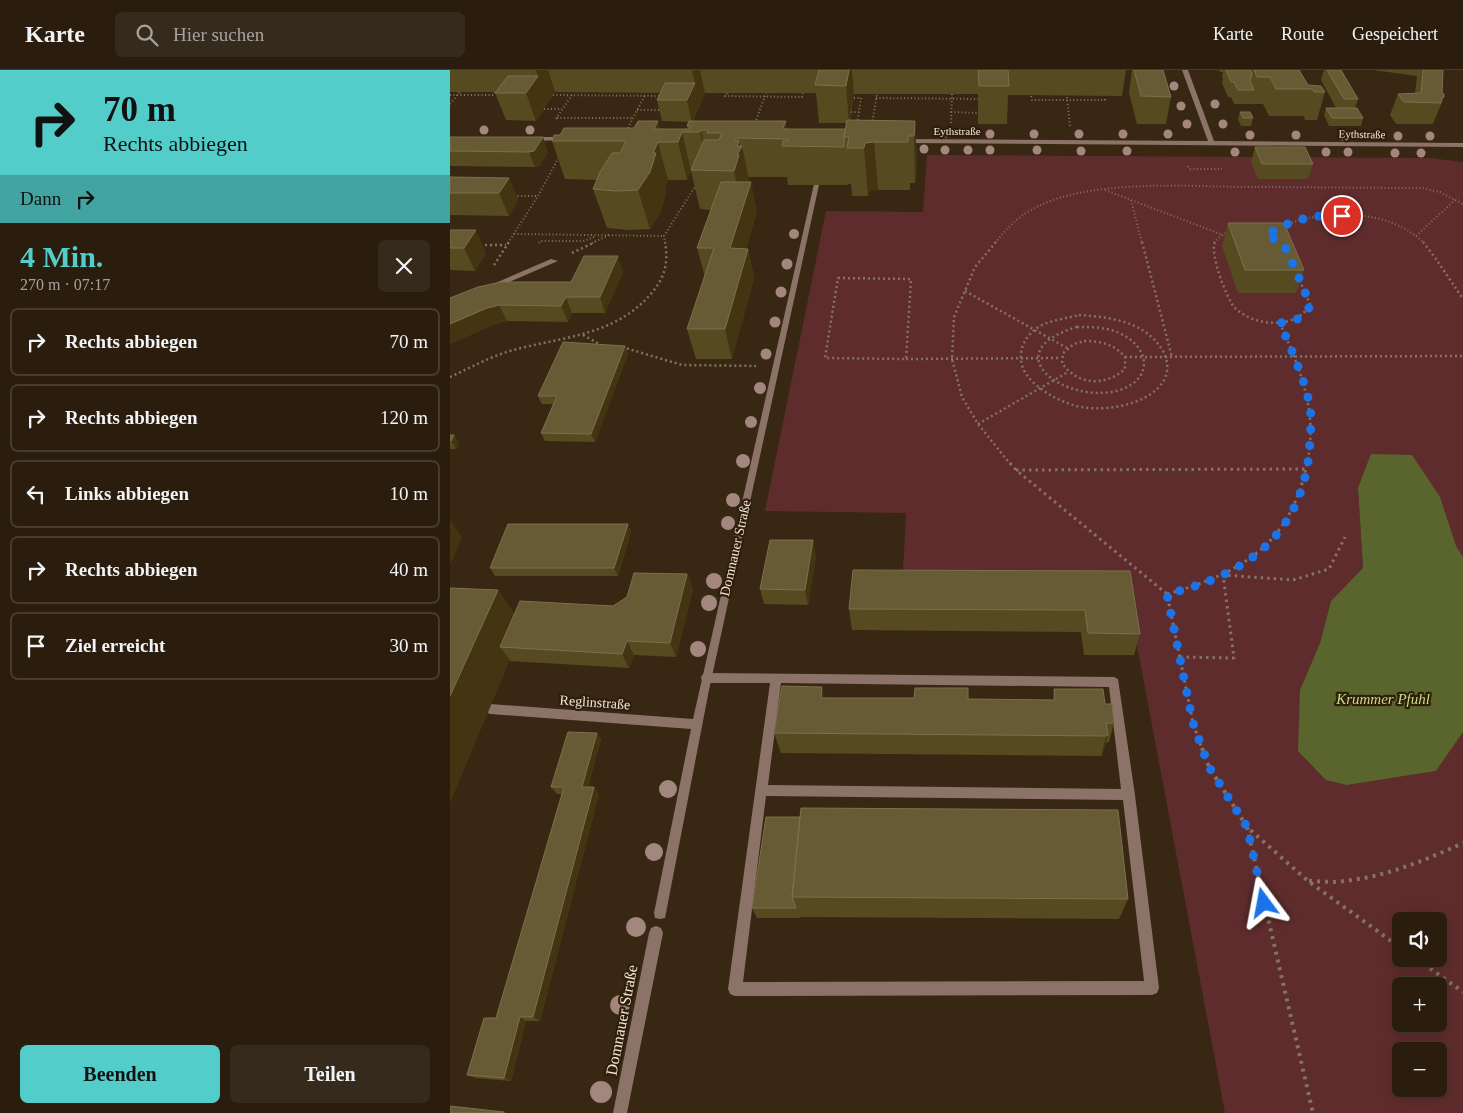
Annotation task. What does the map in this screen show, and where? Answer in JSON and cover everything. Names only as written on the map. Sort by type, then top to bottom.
[{"type":"street","points":[[1185,70],[1212,143]]},
{"type":"street","points":[[520,139],[570,139]]},
{"type":"street","name":"Eythstraße","points":[[896,141],[1463,145]]},
{"type":"street","name":"Domnauer Straße","points":[[660,913],[696,724],[816,185]]},
{"type":"street","points":[[480,291],[554,261]]},
{"type":"street","points":[[706,678],[1114,682],[1152,988],[736,989],[776,679]]},
{"type":"street","name":"Reglinstraße","points":[[490,709],[696,724]]},
{"type":"street","points":[[762,790],[1129,795]]},
{"type":"street","name":"Domnauer Straße","points":[[620,1113],[656,933]]},
{"type":"path","points":[[450,104],[460,92]]},
{"type":"path","points":[[450,95],[493,95],[495,92]]},
{"type":"path","points":[[554,123],[573,92]]},
{"type":"path","points":[[727,93],[726,96],[764,97],[802,97],[803,93]]},
{"type":"path","points":[[753,129],[766,93]]},
{"type":"path","points":[[628,128],[645,94]]},
{"type":"path","points":[[553,95],[645,94],[664,96]]},
{"type":"path","points":[[871,129],[877,94]]},
{"type":"path","points":[[950,130],[952,94]]},
{"type":"path","points":[[1032,96],[1032,100],[1067,98],[1105,100],[1105,97]]},
{"type":"path","points":[[854,98],[861,98],[856,129]]},
{"type":"path","points":[[876,98],[978,99]]},
{"type":"path","points":[[1067,98],[1070,126]]},
{"type":"path","points":[[544,109],[562,110]]},
{"type":"path","points":[[638,110],[668,110]]},
{"type":"path","points":[[851,112],[859,112]]},
{"type":"path","points":[[951,112],[978,113]]},
{"type":"path","points":[[557,118],[633,118]]},
{"type":"path","points":[[496,262],[538,196],[563,150]]},
{"type":"path","points":[[1188,166],[1190,169],[1222,169]]},
{"type":"path","points":[[450,377],[517,349],[582,335],[611,326],[632,315],[643,305],[662,281],[667,263],[664,236],[694,192],[699,178]]},
{"type":"path","points":[[1392,942],[1308,881],[1247,827],[1209,767],[1193,723],[1167,594],[1016,470],[978,424],[962,397],[952,359],[954,317],[975,267],[1013,222],[1032,209],[1062,198],[1102,189],[1168,186],[1422,188],[1440,192],[1463,204]]},
{"type":"path","points":[[1102,189],[1223,235]]},
{"type":"path","points":[[509,196],[538,196]]},
{"type":"path","points":[[1416,236],[1456,199]]},
{"type":"path","points":[[1131,200],[1172,357]]},
{"type":"path","points":[[1281,226],[1308,217],[1354,216],[1379,219],[1402,227],[1416,236],[1431,252],[1463,299]]},
{"type":"path","points":[[1240,231],[1257,232],[1279,241],[1287,250],[1310,304],[1309,310],[1300,318],[1280,323],[1259,320],[1248,316],[1233,305],[1213,249],[1215,241],[1223,235],[1240,231]]},
{"type":"path","points":[[514,234],[664,236]]},
{"type":"path","points":[[539,243],[540,241],[584,241],[598,235]]},
{"type":"path","points":[[554,261],[610,235]]},
{"type":"path","points":[[478,245],[507,245]]},
{"type":"path","points":[[906,359],[911,279],[838,278],[825,358],[906,359],[1061,358]]},
{"type":"path","points":[[965,291],[1067,348]]},
{"type":"path","points":[[1096,316],[1112,318],[1144,331],[1156,340],[1166,357],[1168,366],[1163,382],[1156,390],[1144,398],[1116,407],[1094,408],[1075,406],[1053,398],[1038,390],[1028,380],[1019,364],[1018,358],[1022,344],[1034,330],[1046,323],[1064,317],[1096,316]]},
{"type":"path","points":[[1167,594],[1198,587],[1256,556],[1284,526],[1297,504],[1307,469],[1311,436],[1310,406],[1294,356],[1280,323]]},
{"type":"path","points":[[1077,327],[1111,330],[1126,337],[1138,346],[1144,357],[1145,367],[1140,377],[1131,385],[1117,390],[1101,393],[1083,392],[1067,388],[1053,381],[1040,366],[1038,358],[1040,347],[1048,338],[1061,331],[1077,327]]},
{"type":"path","points":[[582,335],[590,341],[609,346]]},
{"type":"path","points":[[1125,357],[1126,369],[1114,378],[1105,381],[1085,380],[1068,372],[1064,368],[1061,358],[1067,348],[1084,341],[1094,341],[1113,346],[1125,357],[1463,356]]},
{"type":"path","points":[[617,346],[682,365],[757,366]]},
{"type":"path","points":[[978,424],[1068,372]]},
{"type":"path","points":[[1016,470],[1307,469]]},
{"type":"path","points":[[1223,575],[1293,580],[1329,569],[1345,537]]},
{"type":"path","points":[[1180,657],[1234,658],[1223,575]]},
{"type":"path","points":[[1247,827],[1313,1113]]},
{"type":"path","points":[[1308,881],[1347,881],[1384,872],[1444,852],[1463,843]]},
{"type":"path","points":[[1428,967],[1463,992]]},
{"type":"shaded area","points":[[927,155],[1429,158],[1463,162],[1463,557],[1456,546],[1358,488],[1363,568],[1331,601],[1320,643],[1300,690],[1347,785],[1436,771],[1463,732],[1463,1113],[1225,1113],[1127,592],[902,591],[906,513],[765,511],[826,211],[923,212]]},
{"type":"water","name":"Krummer Pfuhl","points":[[1371,454],[1412,455],[1440,497],[1456,546],[1463,557],[1463,732],[1436,771],[1347,785],[1326,780],[1298,751],[1300,690],[1320,643],[1331,601],[1363,568],[1358,488]]},
{"type":"building","points":[[819,70],[849,70],[846,86],[815,85]]},
{"type":"building","points":[[978,70],[1008,70],[1009,86],[979,86]]},
{"type":"building","points":[[1134,70],[1163,70],[1171,97],[1141,96]]},
{"type":"building","points":[[1226,70],[1250,70],[1252,73],[1250,81],[1254,90],[1238,90],[1234,82],[1231,82]]},
{"type":"building","points":[[1254,70],[1299,70],[1308,85],[1321,86],[1325,92],[1314,92],[1312,89],[1276,89],[1270,77],[1257,77]]},
{"type":"building","points":[[1327,70],[1341,70],[1358,99],[1344,99]]},
{"type":"building","points":[[1423,70],[1443,70],[1442,93],[1444,97],[1442,97],[1441,103],[1404,102],[1398,94],[1421,93]]},
{"type":"building","points":[[508,76],[538,76],[526,93],[495,93]]},
{"type":"building","points":[[665,83],[695,83],[687,100],[657,100]]},
{"type":"building","points":[[1326,108],[1357,108],[1363,118],[1332,118]]},
{"type":"building","points":[[1240,112],[1250,112],[1253,118],[1243,118]]},
{"type":"building","points":[[847,120],[915,121],[914,136],[908,136],[908,142],[874,142],[865,143],[864,148],[847,148],[849,137],[844,137]]},
{"type":"building","points":[[638,121],[658,121],[654,129],[689,129],[690,126],[687,126],[689,121],[786,121],[783,128],[785,129],[845,129],[844,147],[782,146],[783,141],[788,139],[734,138],[734,140],[739,141],[737,146],[742,146],[737,155],[739,155],[734,171],[691,170],[704,140],[719,140],[722,133],[707,133],[708,130],[682,132],[678,142],[658,142],[653,153],[656,153],[650,172],[638,190],[616,191],[593,189],[600,172],[612,153],[620,153],[626,141],[552,141],[554,135],[560,135],[564,128],[634,128]]},
{"type":"building","points":[[450,137],[543,137],[534,151],[529,152],[450,151]]},
{"type":"building","points":[[1255,147],[1305,147],[1313,164],[1262,164]]},
{"type":"building","points":[[450,177],[509,178],[499,193],[450,193]]},
{"type":"building","points":[[721,182],[751,182],[730,248],[748,249],[725,329],[687,329],[714,248],[697,248]]},
{"type":"building","points":[[1228,223],[1284,223],[1304,270],[1245,270]]},
{"type":"building","points":[[450,230],[476,230],[464,248],[450,248]]},
{"type":"building","points":[[584,256],[618,256],[600,297],[566,297],[561,306],[499,305],[487,308],[450,324],[450,298],[478,287],[501,282],[571,282]]},
{"type":"building","points":[[563,342],[625,346],[591,434],[541,433],[557,396],[538,396]]},
{"type":"building","points":[[508,524],[628,524],[614,568],[490,568]]},
{"type":"building","points":[[770,540],[813,540],[805,590],[760,589]]},
{"type":"building","points":[[853,570],[1130,571],[1140,634],[1088,633],[1085,610],[849,609]]},
{"type":"building","points":[[634,573],[687,574],[670,643],[627,641],[622,654],[500,647],[520,601],[613,606],[627,597]]},
{"type":"building","points":[[450,588],[498,590],[450,696]]},
{"type":"building","points":[[782,686],[822,687],[821,698],[914,698],[915,688],[968,688],[968,699],[1055,700],[1054,689],[1103,689],[1105,704],[1112,704],[1114,723],[1106,723],[1108,735],[1106,736],[774,733]]},
{"type":"building","points":[[568,732],[597,733],[582,787],[594,787],[533,1017],[520,1017],[504,1078],[467,1075],[484,1018],[496,1018],[564,787],[551,787]]},
{"type":"building","points":[[801,808],[1118,810],[1128,899],[792,897]]},
{"type":"building","points":[[766,817],[800,817],[792,897],[796,908],[752,908]]},
{"type":"building","points":[[450,1106],[504,1112],[504,1113],[450,1113]]},
{"type":"route","points":[[1264,903],[1247,827],[1209,767],[1193,723],[1167,594],[1198,587],[1256,556],[1284,526],[1297,504],[1307,469],[1311,436],[1310,406],[1294,356],[1280,323],[1291,322],[1300,318],[1309,310],[1310,304],[1284,245],[1266,235],[1288,222],[1308,217],[1342,216]]}]
